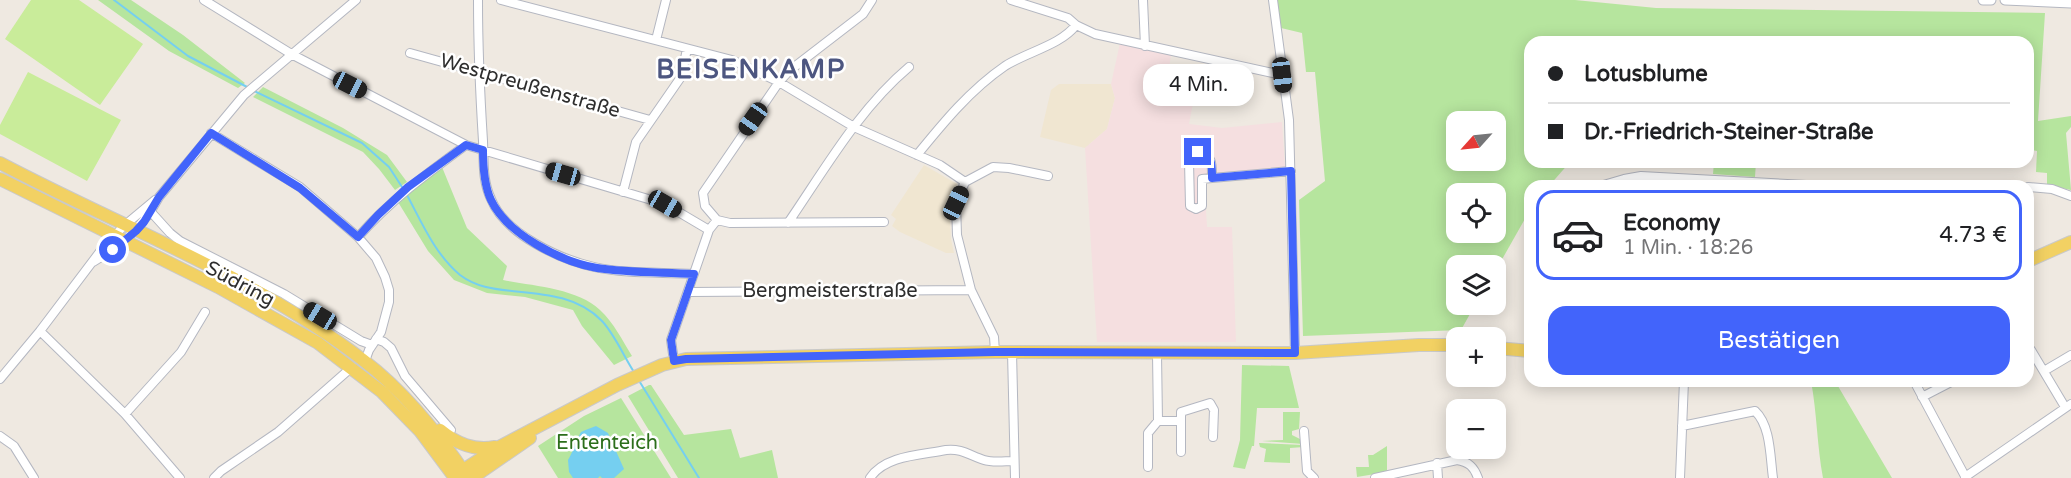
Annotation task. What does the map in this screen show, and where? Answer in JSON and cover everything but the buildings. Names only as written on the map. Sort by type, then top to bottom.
[{"type":"main road","name":"Südring","points":[[0,163],[251,288],[324,332],[365,361],[422,416],[462,476]]},
{"type":"main road","name":"Südring","points":[[0,179],[218,287],[318,343],[382,392],[462,476]]},
{"type":"main road","points":[[2034,258],[2071,242]]},
{"type":"main road","points":[[462,476],[500,447],[628,379],[674,361],[686,359],[995,352],[1295,353],[1446,345]]},
{"type":"main road","points":[[1506,349],[1524,350]]},
{"type":"main road","points":[[462,476],[563,415]]},
{"type":"main road","points":[[422,416],[450,438],[464,445],[484,449],[500,447]]},
{"type":"street","points":[[119,238],[159,197],[244,95],[356,0]]},
{"type":"street","points":[[478,0],[478,73],[483,171],[491,200],[506,222],[532,241],[568,259],[595,267],[635,272],[694,274]]},
{"type":"street","points":[[501,0],[732,60],[779,82],[854,127],[940,165],[965,182]]},
{"type":"street","points":[[656,40],[666,0]]},
{"type":"street","points":[[872,0],[863,14],[789,71],[779,82],[703,193],[705,206],[717,220],[730,223],[884,222]]},
{"type":"street","points":[[1011,0],[1068,18],[1076,25],[1095,34],[1282,75]]},
{"type":"street","points":[[1143,0],[1145,46]]},
{"type":"street","points":[[1272,0],[1289,120],[1295,353]]},
{"type":"street","points":[[1983,0],[1991,0]]},
{"type":"street","points":[[2005,0],[2071,3]]},
{"type":"street","points":[[208,1],[293,55],[466,145],[665,204],[709,230]]},
{"type":"street","points":[[917,155],[946,119],[1005,66],[1040,47],[1064,38],[1076,25]]},
{"type":"street","points":[[623,192],[636,142],[681,77],[687,49]]},
{"type":"street","name":"Westpreußenstraße","points":[[410,52],[650,120]]},
{"type":"street","points":[[788,223],[854,127],[895,78],[909,67]]},
{"type":"street","points":[[211,133],[300,188],[358,237],[381,266],[389,290],[387,313],[381,332],[365,361]]},
{"type":"street","points":[[358,237],[409,186],[466,145]]},
{"type":"street","points":[[1212,178],[1211,160],[1206,154],[1198,152],[1193,155],[1189,161],[1190,206],[1196,209],[1202,206],[1202,179],[1291,171]]},
{"type":"street","points":[[995,352],[994,337],[971,290],[957,235],[956,203],[965,182],[993,167],[1048,176]]},
{"type":"street","points":[[1618,180],[1641,176],[1715,180]]},
{"type":"street","points":[[2034,188],[2052,189],[2071,196]]},
{"type":"street","points":[[0,379],[93,262],[151,212],[159,197]]},
{"type":"street","name":"Südring","points":[[151,212],[180,241],[284,294],[361,341],[384,342],[391,348],[405,376],[451,430]]},
{"type":"street","points":[[674,361],[671,340],[709,230],[717,220]]},
{"type":"street","name":"Bergmeisterstraße","points":[[689,292],[971,290]]},
{"type":"street","points":[[125,414],[181,352],[205,312]]},
{"type":"street","points":[[40,331],[125,414],[180,478]]},
{"type":"street","points":[[1012,352],[1015,478]]},
{"type":"street","points":[[1148,467],[1148,433],[1158,421],[1156,354]]},
{"type":"street","points":[[2044,371],[2071,355]]},
{"type":"street","points":[[1917,387],[1965,478],[2068,406],[2034,357]]},
{"type":"street","points":[[214,478],[278,432],[352,367]]},
{"type":"street","points":[[1680,478],[1684,387]]},
{"type":"street","points":[[1922,397],[1941,387]]},
{"type":"street","points":[[1181,452],[1181,412],[1210,403],[1214,410],[1214,437]]},
{"type":"street","points":[[1682,426],[1755,411],[1761,417],[1764,426],[1773,478]]},
{"type":"street","points":[[1158,421],[1181,421]]},
{"type":"street","points":[[1304,431],[1307,471],[1314,478]]},
{"type":"street","points":[[0,436],[14,446],[34,478]]},
{"type":"street","points":[[870,478],[874,472],[891,461],[954,449],[986,461],[1014,461]]},
{"type":"street","points":[[1375,478],[1393,477],[1437,463],[1457,460],[1465,461],[1473,467],[1478,477]]},
{"type":"street","points":[[1437,463],[1438,478]]},
{"type":"shaded area","points":[[1120,43],[1171,55],[1166,88],[1195,93],[1189,124],[1222,128],[1282,122],[1285,167],[1204,176],[1207,227],[1232,227],[1236,342],[1097,342],[1085,148],[1107,129],[1115,98],[1111,84]]},
{"type":"shaded area","points":[[1059,84],[1111,84],[1115,98],[1107,129],[1085,148],[1040,137],[1051,90]]},
{"type":"shaded area","points":[[924,165],[957,184],[949,206],[954,253],[946,253],[892,226],[896,219],[891,215]]},
{"type":"green space","points":[[31,0],[79,0],[143,44],[100,105],[5,39]]},
{"type":"green space","points":[[98,0],[131,0],[183,35],[245,83],[238,88],[169,51]]},
{"type":"green space","points":[[1277,0],[1575,0],[1656,8],[2045,13],[2038,121],[2071,116],[2071,127],[2066,133],[2071,190],[2047,185],[2047,173],[2036,172],[2034,36],[1524,36],[1524,168],[1565,168],[1554,180],[1524,180],[1524,221],[1504,255],[1446,255],[1446,315],[1469,315],[1463,327],[1446,327],[1446,331],[1303,336],[1299,200],[1325,181],[1315,72],[1306,72],[1302,33],[1281,28]]},
{"type":"green space","points":[[28,72],[121,120],[87,181],[0,134],[0,125]]},
{"type":"green space","points":[[263,87],[343,128],[387,155],[407,182],[395,190],[363,152],[253,97]]},
{"type":"green space","points":[[442,167],[467,228],[507,266],[503,280],[567,292],[590,303],[610,320],[632,356],[614,365],[582,326],[573,310],[525,297],[487,293],[454,280],[428,251],[398,202]]},
{"type":"green space","points":[[1714,168],[1756,168],[1755,177],[1713,174]]},
{"type":"green space","points":[[1242,365],[1289,366],[1299,408],[1257,408],[1254,446],[1252,446],[1245,469],[1233,467],[1240,440]]},
{"type":"green space","points":[[649,385],[684,435],[731,429],[740,458],[772,450],[778,478],[678,478],[628,396]]},
{"type":"green space","points":[[1812,387],[1839,387],[1892,478],[1823,478]]},
{"type":"green space","name":"Ententeich","points":[[621,398],[671,478],[558,478],[538,446],[584,416]]},
{"type":"green space","points":[[1283,412],[1300,412],[1299,429],[1292,431],[1292,435],[1300,439],[1303,444],[1262,441],[1283,440]]},
{"type":"green space","points":[[1259,443],[1303,445],[1304,447],[1290,448],[1290,463],[1264,462],[1266,449],[1260,447]]},
{"type":"green space","points":[[1387,446],[1387,472],[1357,477],[1356,467],[1369,467],[1368,455],[1373,455]]},
{"type":"water","points":[[596,426],[608,433],[624,469],[614,478],[600,476],[598,478],[573,478],[569,472],[568,460],[581,432]]},
{"type":"waterway","points":[[114,0],[188,56],[249,88]]},
{"type":"waterway","points":[[254,91],[362,143],[389,167],[404,190]]},
{"type":"waterway","points":[[407,195],[436,248],[460,275],[485,287],[548,295],[582,306],[607,327],[634,372]]},
{"type":"waterway","points":[[638,379],[699,478]]},
{"type":"district","name":"BEISENKAMP","points":[[751,69]]},
{"type":"route","points":[[113,250],[144,222],[159,197],[211,133],[300,188],[358,237],[408,187],[466,145],[483,150],[483,171],[491,200],[506,222],[532,241],[568,259],[595,267],[635,272],[694,274],[671,340],[674,361],[995,352],[1295,353],[1291,171],[1212,178],[1211,160],[1206,154],[1198,152]]}]
